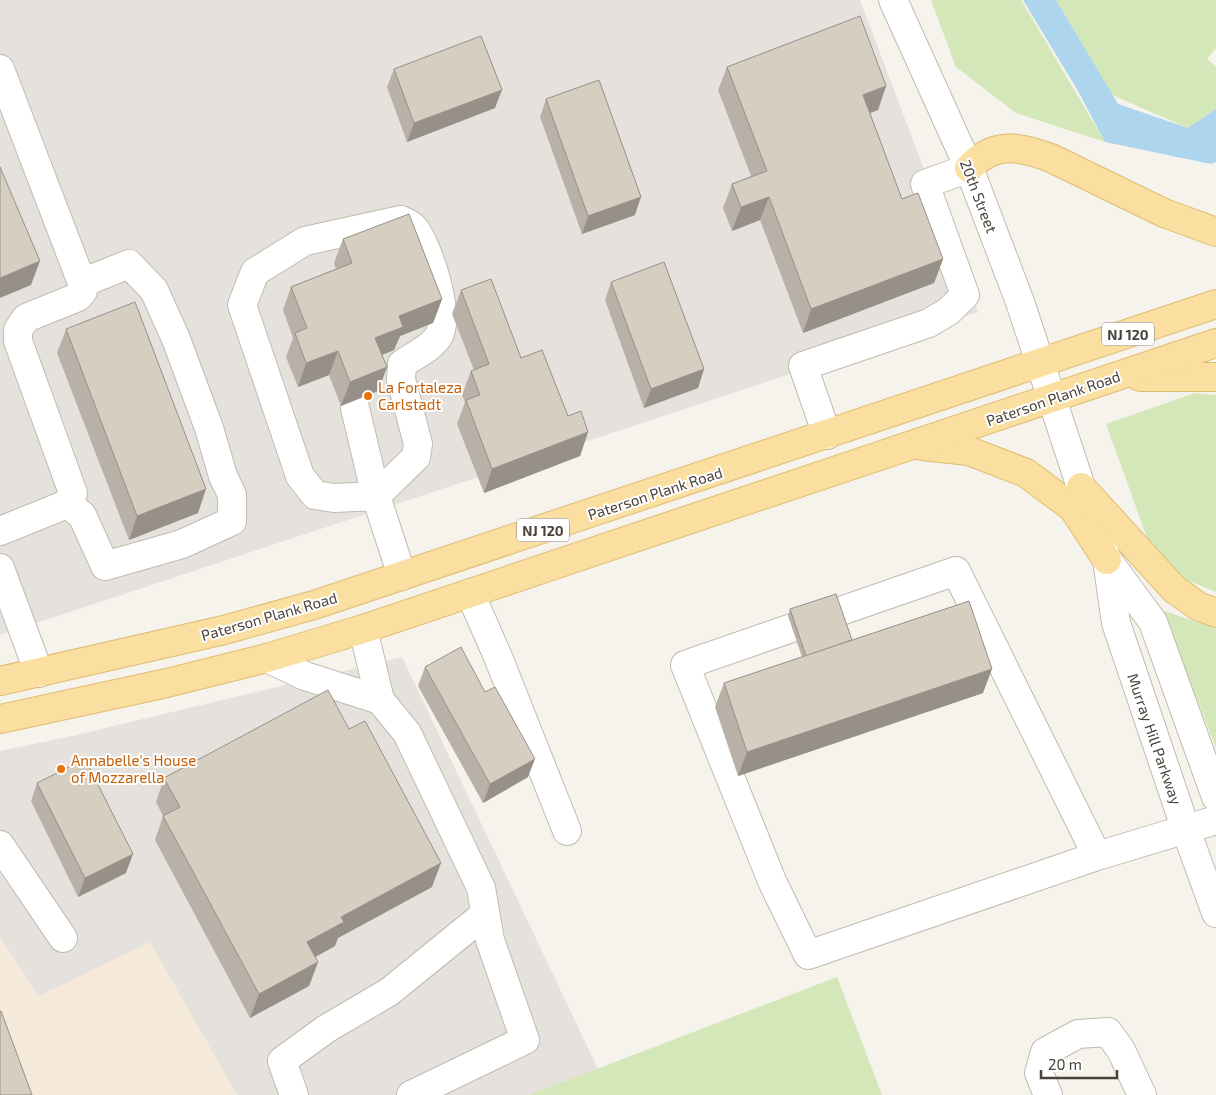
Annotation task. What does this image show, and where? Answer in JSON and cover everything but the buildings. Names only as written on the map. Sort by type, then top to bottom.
[{"type":"main road","points":[[969,168],[979,157],[990,151],[1002,148],[1034,152],[1051,158],[1170,216],[1216,232]]},
{"type":"main road","name":"Paterson Plank Road","points":[[0,681],[224,630],[314,605],[1216,304]]},
{"type":"main road","name":"Paterson Plank Road","points":[[0,719],[167,683],[267,658],[363,629],[1216,343]]},
{"type":"main road","points":[[1116,377],[1216,377]]},
{"type":"main road","points":[[913,445],[970,451],[1026,473],[1073,508],[1107,560]]},
{"type":"main road","points":[[1081,487],[1174,589],[1198,606],[1216,613]]},
{"type":"street","name":"20th Street","points":[[893,0],[969,168],[1020,302],[1052,398]]},
{"type":"street","points":[[0,69],[84,291],[78,297],[26,318],[18,330],[18,341],[73,494],[68,504],[0,531]]},
{"type":"street","points":[[827,434],[803,366],[929,323],[949,311],[965,295],[925,184],[969,168]]},
{"type":"street","points":[[400,220],[412,226],[424,243],[442,299],[442,317],[440,335],[430,346],[402,364],[401,379],[418,444],[416,457],[376,496],[334,498],[315,495],[300,476],[242,305],[255,272],[305,241],[400,220]]},
{"type":"street","points":[[68,504],[82,515],[105,566],[182,544],[232,520],[232,495],[223,476],[209,428],[176,339],[154,290],[129,264],[82,283]]},
{"type":"street","name":"Murray Hill Parkway","points":[[1052,398],[1107,560],[1116,623],[1216,913]]},
{"type":"street","points":[[355,408],[376,496],[402,576]]},
{"type":"street","name":"Murray Hill Parkway","points":[[1107,560],[1153,622],[1216,798]]},
{"type":"street","points":[[0,568],[39,673]]},
{"type":"street","points":[[1097,856],[956,571],[685,665],[772,880],[808,955],[1097,856],[1216,820]]},
{"type":"street","points":[[470,594],[498,657],[567,831]]},
{"type":"street","points":[[363,629],[380,700],[407,733],[481,888],[490,940],[525,1040],[411,1095]]},
{"type":"street","points":[[267,658],[306,676],[380,700]]},
{"type":"street","points":[[0,845],[63,938]]},
{"type":"street","points":[[294,1095],[282,1061],[326,1029],[389,992],[485,914]]},
{"type":"street","points":[[1048,1095],[1039,1073],[1046,1052],[1078,1034],[1108,1032],[1121,1050],[1142,1095]]},
{"type":"shaded area","points":[[0,0],[860,0],[978,312],[0,635]]},
{"type":"shaded area","points":[[402,657],[598,1069],[529,1095],[237,1095],[150,942],[39,996],[0,937],[0,751],[72,736]]},
{"type":"shaded area","points":[[0,937],[39,996],[150,941],[237,1095],[0,1095]]},
{"type":"green space","points":[[931,0],[1021,0],[1105,142],[1016,113],[956,67]]},
{"type":"green space","points":[[1056,0],[1216,0],[1216,48],[1207,59],[1216,67],[1216,109],[1188,128],[1112,95]]},
{"type":"green space","points":[[1195,393],[1216,395],[1216,592],[1170,573],[1149,543],[1106,424]]},
{"type":"green space","points":[[1162,610],[1216,629],[1216,748]]},
{"type":"green space","points":[[837,977],[882,1095],[529,1095]]},
{"type":"water","points":[[1023,0],[1056,0],[1118,104],[1188,128],[1216,109],[1216,162],[1211,164],[1105,142],[1078,91]]},
{"type":"place","name":"La Fortaleza Carlstadt","points":[[368,396]]},
{"type":"place","name":"Annabelle's House of Mozzarella","points":[[61,769]]}]
